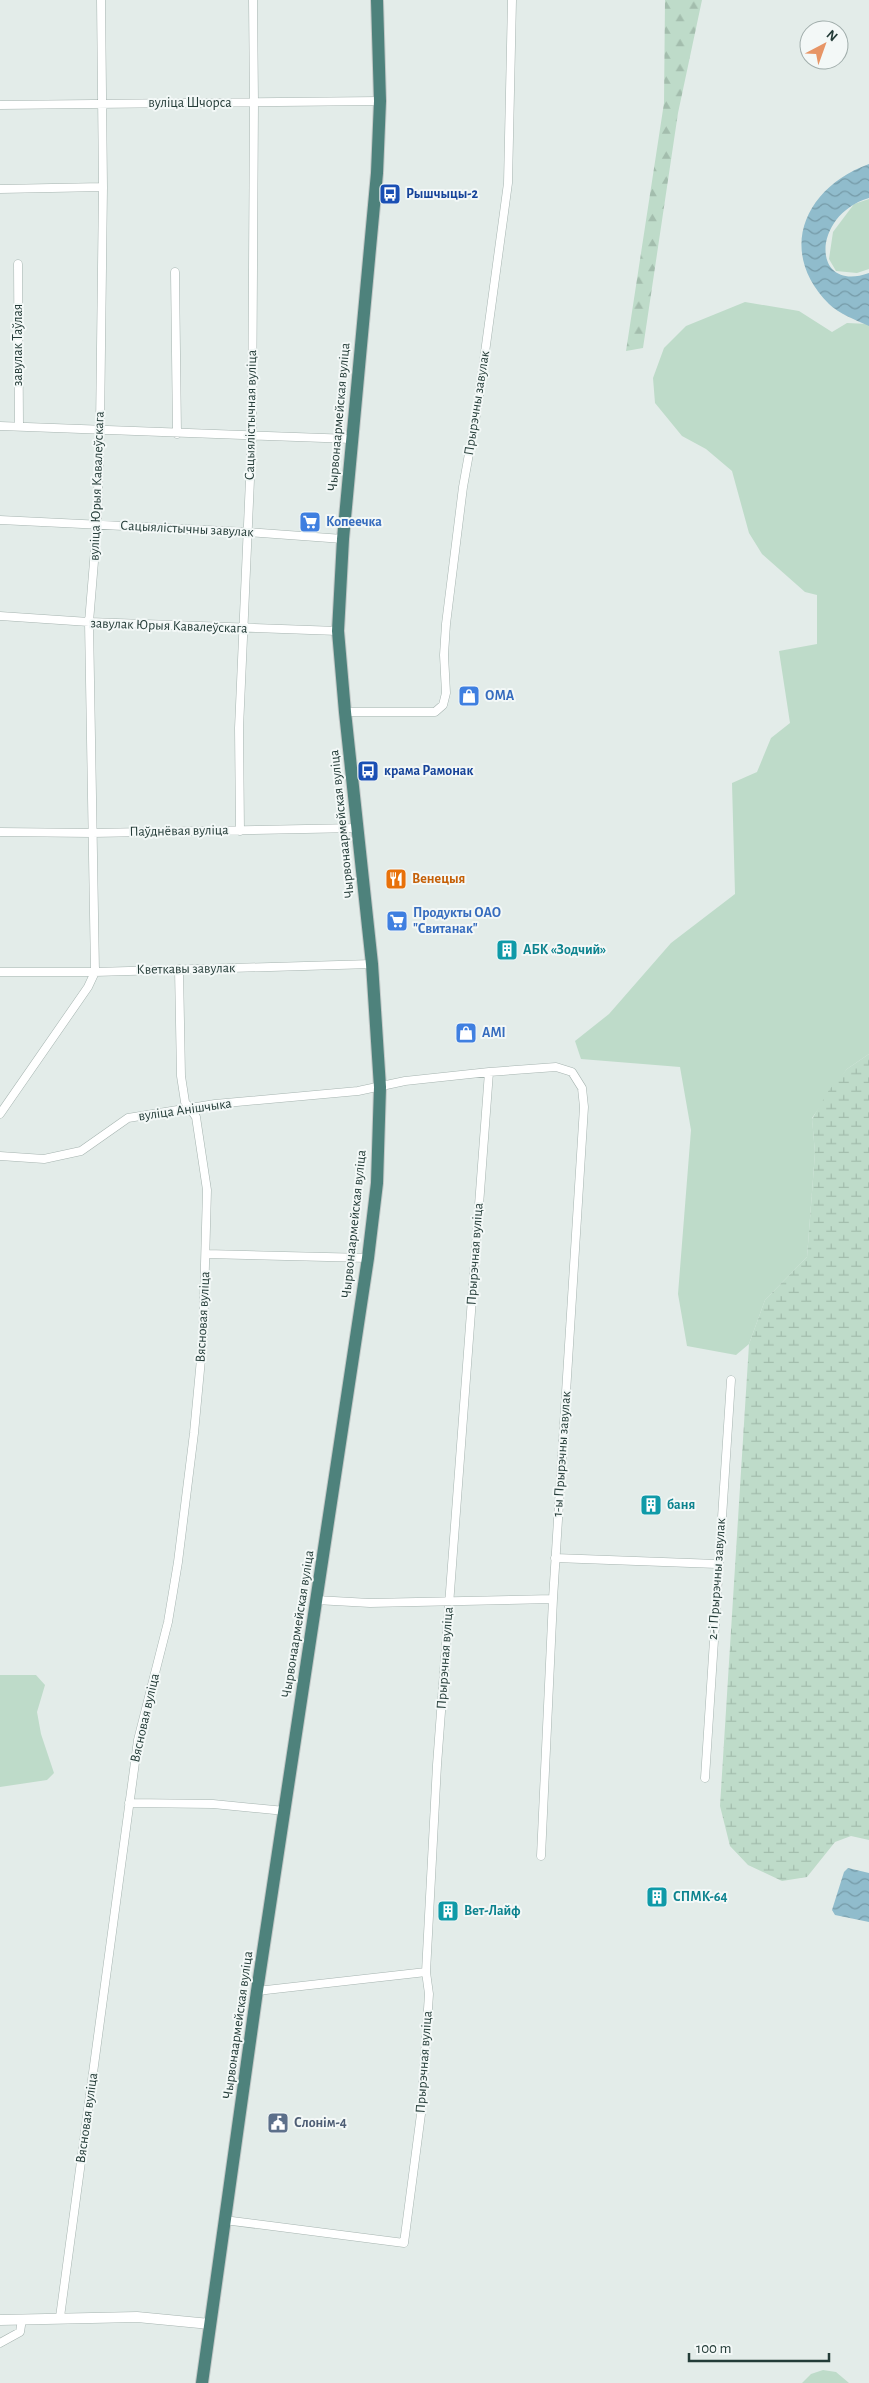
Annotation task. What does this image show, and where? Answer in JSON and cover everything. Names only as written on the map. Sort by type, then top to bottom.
[{"type":"highway","name":"Чырвонаармейская вуліца","points":[[202,2383],[257,1991],[368,1258],[376,1183],[380,1087],[372,964],[338,631],[343,540],[376,194],[380,100],[377,0]]},
{"type":"street","name":"вуліца Юрыя Кавалеўскага","points":[[95,972],[89,622],[97,524],[100,428],[103,187],[101,0]]},
{"type":"street","name":"Сацыялістычная вуліца","points":[[240,830],[239,728],[252,434],[253,0]]},
{"type":"street","name":"Прырэчны завулак","points":[[345,712],[435,712],[443,705],[446,692],[444,655],[447,614],[463,487],[478,404],[508,183],[512,0]]},
{"type":"street","name":"вуліца Шчорса","points":[[0,105],[380,100]]},
{"type":"street","points":[[0,189],[103,187]]},
{"type":"street","name":"завулак Таўлая","points":[[18,264],[19,426]]},
{"type":"street","points":[[174,272],[177,434]]},
{"type":"street","points":[[0,426],[100,428],[177,434],[252,434],[352,439]]},
{"type":"street","name":"Сацыялістычны завулак","points":[[0,520],[247,532],[343,540]]},
{"type":"street","name":"завулак Юрыя Кавалеўскага","points":[[0,616],[244,629],[338,631]]},
{"type":"street","name":"Паўднёвая вуліца","points":[[0,832],[92,833],[357,828]]},
{"type":"street","name":"Кветкавы завулак","points":[[0,972],[95,972],[372,964]]},
{"type":"street","name":"Вясновая вуліца","points":[[60,2317],[138,1740],[168,1622],[178,1562],[197,1405],[206,1254],[207,1190],[196,1117],[192,1108],[185,1102],[181,1076],[179,969]]},
{"type":"street","points":[[0,1114],[88,987],[95,972]]},
{"type":"street","name":"вуліца Анішчыка","points":[[0,1156],[44,1159],[81,1151],[128,1118],[192,1108],[380,1087],[405,1081],[556,1067]]},
{"type":"street","name":"1-ы Прырэчны завулак","points":[[541,1856],[555,1558],[584,1107],[582,1088],[572,1072],[556,1067]]},
{"type":"street","name":"Прырэчная вуліца","points":[[224,2220],[404,2243],[421,2114],[429,1994],[426,1972],[436,1784],[489,1072]]},
{"type":"street","points":[[206,1254],[368,1258]]},
{"type":"street","name":"2-і Прырэчны завулак","points":[[705,1778],[730,1380]]},
{"type":"street","points":[[555,1558],[717,1564]]},
{"type":"street","points":[[316,1600],[370,1603],[553,1599]]},
{"type":"street","points":[[129,1804],[213,1804],[285,1811]]},
{"type":"street","points":[[257,1991],[426,1972]]},
{"type":"street","points":[[0,2320],[60,2317],[137,2317],[210,2324]]},
{"type":"street","points":[[0,2343],[20,2332],[22,2319]]},
{"type":"green space","points":[[665,0],[702,0],[678,113],[643,348],[626,351],[664,103]]},
{"type":"green space","points":[[869,199],[869,269],[857,273],[836,271],[829,259],[833,232],[854,204]]},
{"type":"green space","points":[[745,302],[799,311],[832,332],[847,323],[869,324],[869,1054],[847,1069],[812,1118],[815,1153],[807,1257],[765,1300],[749,1344],[736,1355],[687,1346],[678,1294],[691,1130],[680,1067],[581,1059],[575,1041],[609,1014],[671,943],[735,894],[732,783],[757,772],[771,738],[790,723],[779,651],[817,644],[817,595],[805,592],[762,554],[749,533],[732,471],[706,449],[682,436],[655,403],[653,378],[664,348],[686,326]]},
{"type":"green space","points":[[869,1054],[869,1840],[851,1836],[835,1842],[807,1877],[782,1881],[748,1865],[730,1846],[720,1806],[749,1344],[765,1300],[807,1257],[815,1153],[812,1119],[829,1090],[847,1069]]},
{"type":"green space","points":[[0,1675],[36,1675],[45,1685],[37,1712],[41,1734],[54,1773],[47,1780],[0,1787]]},
{"type":"green space","points":[[823,2370],[836,2372],[849,2383],[802,2383],[811,2374]]},
{"type":"water","points":[[869,164],[869,198],[850,207],[836,220],[828,235],[826,250],[828,263],[836,273],[850,277],[869,273],[869,326],[843,314],[829,304],[813,284],[804,263],[801,242],[805,223],[814,204],[828,188],[847,174]]},
{"type":"water","points":[[848,1868],[869,1873],[869,1922],[835,1915],[832,1910],[844,1872]]},
{"type":"place","name":"Рышчыцы-2","points":[[390,194]]},
{"type":"place","name":"Копеечка","points":[[310,522]]},
{"type":"place","name":"ОМА","points":[[469,696]]},
{"type":"place","name":"крама Рамонак","points":[[368,771]]},
{"type":"place","name":"Венецыя","points":[[396,879]]},
{"type":"place","name":"Продукты ОАО \"Свитанак\"","points":[[397,921]]},
{"type":"place","name":"АБК «Зодчий»","points":[[507,950]]},
{"type":"place","name":"AMI","points":[[466,1033]]},
{"type":"place","name":"баня","points":[[651,1505]]},
{"type":"place","name":"СПМК-64","points":[[657,1897]]},
{"type":"place","name":"Вет-Лайф","points":[[448,1911]]},
{"type":"place","name":"Слонім-4","points":[[278,2123]]}]
